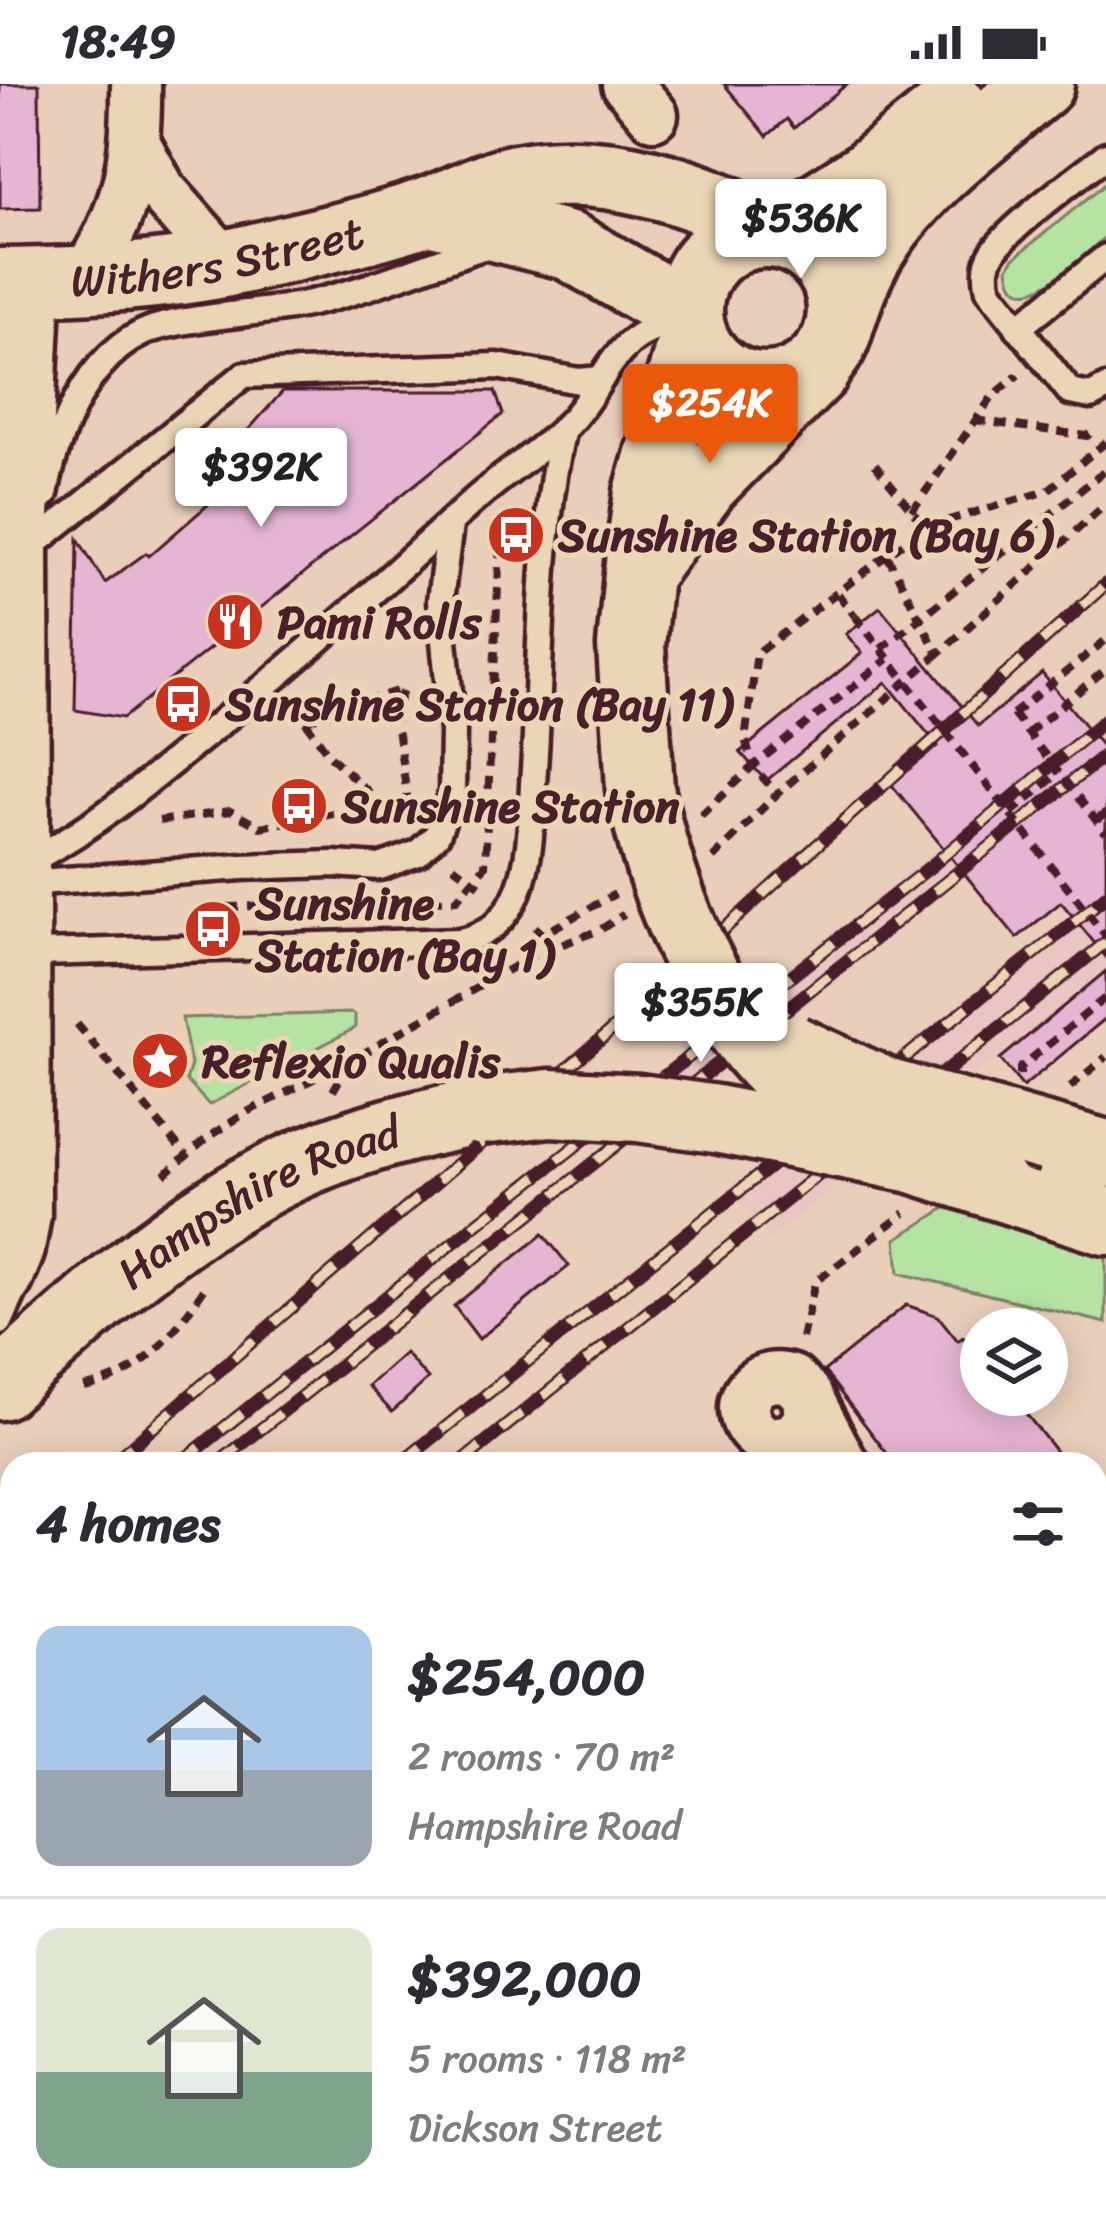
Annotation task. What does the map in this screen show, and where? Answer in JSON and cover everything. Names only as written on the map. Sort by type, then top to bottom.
[{"type":"street","points":[[0,1275],[17,1214],[18,840],[27,550],[15,495],[37,280],[119,216],[136,146],[136,84]]},
{"type":"street","points":[[773,234],[865,176],[979,84]]},
{"type":"street","name":"Hampshire Road","points":[[637,580],[706,482],[801,389],[834,339],[860,270],[889,224],[921,188],[1040,84]]},
{"type":"street","points":[[136,146],[161,190],[225,263]]},
{"type":"street","name":"Withers Street","points":[[37,280],[225,263],[430,211],[518,177],[588,176],[640,183],[711,202],[773,234]]},
{"type":"street","name":"Withers Street","points":[[430,211],[580,252],[691,324]]},
{"type":"street","points":[[773,234],[805,244],[827,266],[840,296],[834,339],[811,371],[788,383],[749,385],[715,367],[691,324],[692,290],[711,255],[744,236],[773,234]]},
{"type":"street","name":"Hampshire Road","points":[[691,324],[649,493],[637,580],[632,692],[640,789],[670,895],[724,1006],[766,1061],[811,1105],[914,1160]]},
{"type":"street","points":[[724,1006],[754,1029],[860,1084],[1077,1146]]},
{"type":"street","name":"Hampshire Road","points":[[32,1358],[188,1229],[268,1180],[353,1143],[480,1111],[550,1103],[716,1119],[914,1160],[1106,1221]]},
{"type":"street","points":[[780,1451],[777,1443],[799,1434],[808,1420],[807,1395],[837,1452]]},
{"type":"lane","points":[[1106,155],[992,252],[987,264],[988,290],[1070,392],[1091,396],[1106,388]]},
{"type":"lane","points":[[27,550],[66,420],[86,386],[123,343],[169,324],[262,313],[352,293],[499,241],[531,235]]},
{"type":"lane","points":[[1018,328],[1106,257]]},
{"type":"lane","points":[[32,1358],[22,1274],[37,1219],[39,882],[18,840],[94,824],[154,778],[276,679],[470,504],[563,428],[633,338],[664,326],[691,324]]},
{"type":"lane","points":[[27,550],[244,375],[505,366],[579,381],[601,380]]},
{"type":"lane","points":[[39,953],[460,941],[484,934],[502,918],[519,889],[528,844],[544,552],[563,428]]},
{"type":"lane","points":[[39,882],[242,867],[380,867],[418,853],[437,835],[452,794],[453,731],[440,601],[451,525]]},
{"type":"path","points":[[912,511],[992,397],[1024,370]]},
{"type":"path","points":[[975,420],[1087,436],[1106,421]]},
{"type":"path","points":[[889,659],[753,766],[745,739],[758,653],[925,527],[1047,491],[1106,442]]},
{"type":"path","points":[[875,464],[925,527]]},
{"type":"path","points":[[881,649],[1106,470]]},
{"type":"path","points":[[706,863],[724,851],[777,794],[1106,504]]},
{"type":"path","points":[[475,881],[485,866],[488,848],[501,522]]},
{"type":"path","points":[[887,555],[938,653]]},
{"type":"path","points":[[838,594],[1106,936]]},
{"type":"path","points":[[1106,640],[1013,714],[1106,833]]},
{"type":"path","points":[[1028,733],[1106,669]]},
{"type":"path","points":[[159,821],[230,811],[260,827],[408,802],[395,715],[404,688],[305,721]]},
{"type":"path","points":[[1011,813],[1059,773]]},
{"type":"path","points":[[1096,820],[1106,813]]},
{"type":"path","points":[[160,1178],[211,1135],[249,1111],[350,1061],[532,956],[600,930],[635,908]]},
{"type":"path","points":[[1020,1068],[1106,997]]},
{"type":"path","points":[[77,1024],[186,1156]]},
{"type":"path","points":[[328,1099],[350,1061]]},
{"type":"path","points":[[32,1358],[113,1380],[150,1359],[206,1285]]},
{"type":"shaded area","points":[[1106,712],[1106,764],[673,1112],[654,1076]]},
{"type":"shaded area","points":[[1106,885],[1106,970],[769,1240],[730,1188]]},
{"type":"green space","points":[[1106,183],[1106,236],[1052,281],[1023,291],[1013,285],[1008,268],[1013,259]]},
{"type":"green space","points":[[351,1013],[355,1028],[209,1105],[186,1080],[191,1065],[182,1018]]},
{"type":"green space","points":[[952,1204],[1106,1258],[1106,1323],[1068,1314],[1068,1308],[1044,1308],[899,1273],[896,1239]]},
{"type":"building","points":[[0,84],[39,84],[40,208],[0,209]]},
{"type":"building","points":[[724,84],[847,84],[794,128],[787,119],[767,136]]},
{"type":"building","points":[[283,391],[495,391],[503,414],[123,718],[75,710],[78,539],[105,583],[146,553],[149,556],[226,489],[208,475]]},
{"type":"building","points":[[880,607],[978,726],[1042,673],[1106,751],[1106,957],[1061,902],[1017,938],[891,784],[938,746],[886,682],[766,781],[740,752],[862,653],[846,634]]},
{"type":"building","points":[[1106,971],[1106,1018],[1023,1087],[1000,1059]]},
{"type":"building","points":[[543,1234],[569,1266],[479,1339],[454,1306]]},
{"type":"building","points":[[906,1305],[938,1316],[960,1339],[960,1416],[1028,1416],[1056,1452],[886,1452],[824,1371]]},
{"type":"building","points":[[405,1353],[428,1379],[392,1412],[368,1386]]},
{"type":"railway","points":[[125,1452],[637,1008],[1106,584]]},
{"type":"railway","points":[[194,1452],[935,863],[1106,719]]},
{"type":"railway","points":[[232,1452],[1106,754]]},
{"type":"railway","points":[[415,1452],[1106,896]]},
{"type":"railway","points":[[474,1452],[1106,942]]},
{"type":"place","name":"Sunshine Station (Bay 6)","points":[[516,535]]},
{"type":"place","name":"Pami Rolls","points":[[235,622]]},
{"type":"place","name":"Sunshine Station (Bay 11)","points":[[183,704]]},
{"type":"place","name":"Sunshine Station","points":[[299,806]]},
{"type":"place","name":"Sunshine Station (Bay 1)","points":[[213,929]]},
{"type":"place","name":"Reflexio Qualis","points":[[160,1061]]}]
